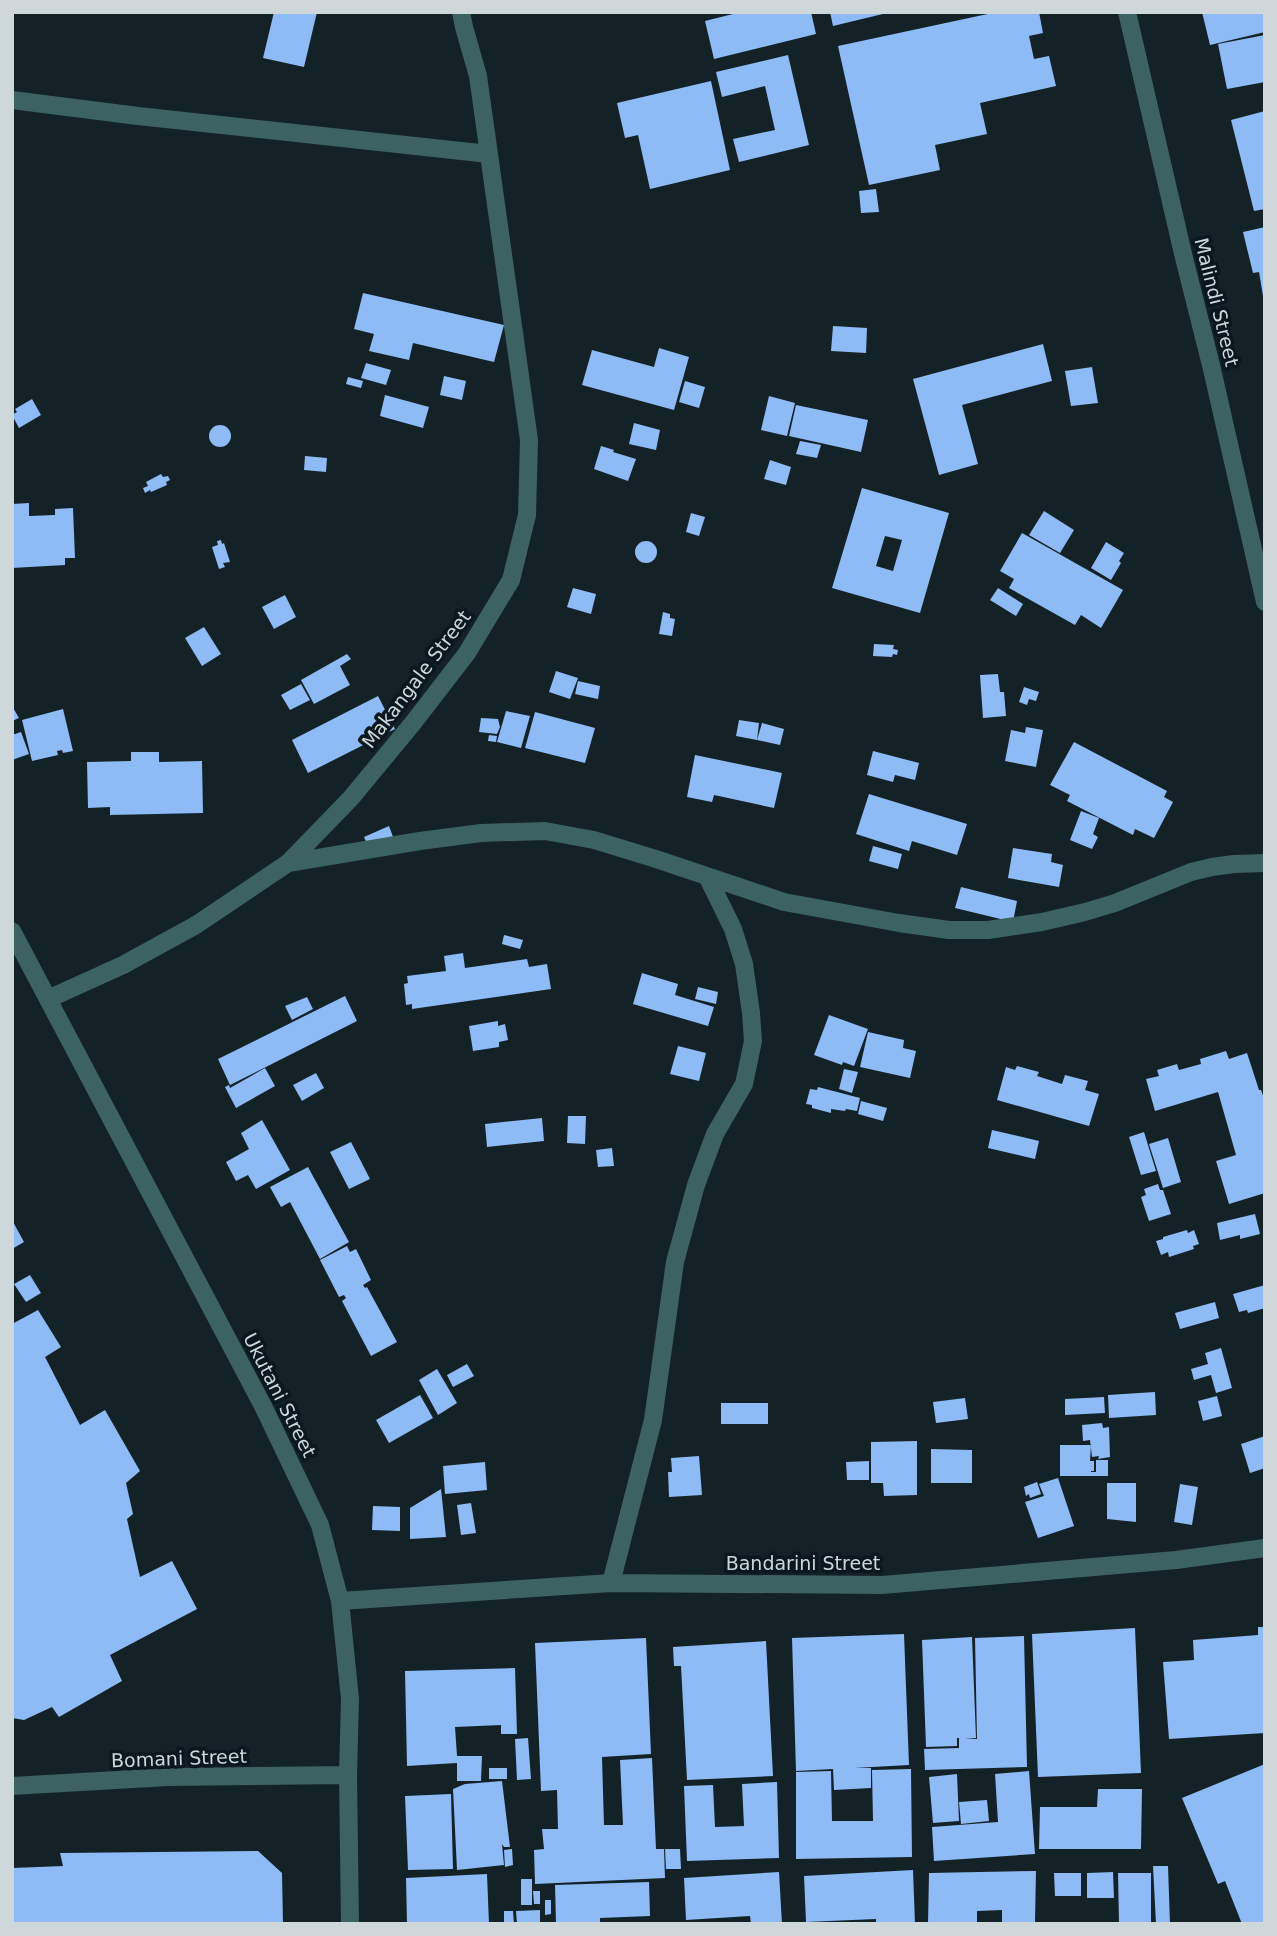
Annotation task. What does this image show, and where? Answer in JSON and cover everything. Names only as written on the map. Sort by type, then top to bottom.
[{"type":"street","name":"Makangale Street","points":[[48,999],[123,965],[196,925],[288,863],[351,798],[413,723],[467,653],[511,580],[527,515],[529,440],[478,76],[461,12]]},
{"type":"street","name":"Malindi Street","points":[[1127,12],[1265,602]]},
{"type":"street","points":[[12,100],[489,154]]},
{"type":"street","points":[[288,863],[432,839],[481,833],[545,831],[594,840],[783,902],[949,930],[988,930],[1042,922],[1115,902],[1191,872],[1234,864],[1265,863]]},
{"type":"street","points":[[611,1583],[653,1420],[675,1262],[692,1198],[715,1134],[744,1084],[753,1041],[744,964],[733,929],[706,876]]},
{"type":"street","name":"Ukutani Street","points":[[12,931],[263,1406],[320,1525],[340,1601],[349,1699],[350,1924]]},
{"type":"street","name":"Bandarini Street","points":[[340,1601],[611,1583],[883,1585],[1176,1560],[1265,1548]]},
{"type":"street","name":"Bomani Street","points":[[12,1786],[168,1777],[348,1775]]},
{"type":"building","points":[[274,12],[317,12],[304,67],[263,58]]},
{"type":"building","points":[[741,12],[811,12],[816,34],[714,59],[705,21]]},
{"type":"building","points":[[830,12],[887,12],[887,13],[833,26]]},
{"type":"building","points":[[997,12],[1039,12],[1043,33],[1029,36],[1034,59],[1049,56],[1056,86],[980,103],[987,134],[935,145],[940,170],[869,185],[838,46]]},
{"type":"building","points":[[1202,12],[1265,12],[1265,32],[1210,45]]},
{"type":"building","points":[[1265,35],[1265,82],[1227,89],[1218,44]]},
{"type":"building","points":[[788,55],[809,145],[739,162],[733,139],[775,130],[765,86],[722,97],[716,72]]},
{"type":"building","points":[[711,81],[730,170],[650,189],[638,135],[625,138],[617,103]]},
{"type":"building","points":[[1265,111],[1265,209],[1254,211],[1231,120]]},
{"type":"building","points":[[876,189],[879,212],[861,213],[859,191]]},
{"type":"building","points":[[1265,227],[1264,302],[1259,272],[1253,273],[1243,232]]},
{"type":"building","points":[[363,293],[504,325],[494,362],[413,343],[409,360],[369,351],[374,334],[354,329]]},
{"type":"building","points":[[833,326],[867,328],[866,353],[831,351]]},
{"type":"building","points":[[1043,344],[1052,381],[962,405],[978,464],[939,475],[913,379]]},
{"type":"building","points":[[659,348],[689,357],[674,410],[582,385],[592,350],[654,367]]},
{"type":"building","points":[[366,363],[391,370],[386,385],[361,378]]},
{"type":"building","points":[[1092,367],[1098,403],[1071,406],[1065,371]]},
{"type":"building","points":[[444,376],[466,381],[462,400],[440,395]]},
{"type":"building","points":[[348,377],[363,381],[361,388],[346,384]]},
{"type":"building","points":[[685,381],[705,387],[699,408],[679,402]]},
{"type":"building","points":[[385,395],[429,407],[423,428],[380,416]]},
{"type":"building","points":[[769,396],[795,403],[787,436],[761,430]]},
{"type":"building","points":[[32,399],[41,415],[19,428],[12,415],[17,412],[15,409]]},
{"type":"building","points":[[796,405],[868,420],[861,452],[789,436]]},
{"type":"building","points":[[634,423],[660,430],[656,450],[629,444]]},
{"type":"building","points":[[216,425],[224,425],[231,432],[231,440],[224,447],[216,447],[209,440],[209,432]]},
{"type":"building","points":[[800,441],[821,445],[817,458],[796,454]]},
{"type":"building","points":[[601,446],[636,459],[628,481],[594,469]]},
{"type":"building","points":[[305,456],[327,458],[326,472],[304,470]]},
{"type":"building","points":[[770,460],[791,467],[786,485],[764,479]]},
{"type":"building","points":[[161,474],[163,477],[168,476],[170,480],[166,482],[167,485],[145,493],[143,488],[148,486],[146,482]]},
{"type":"building","points":[[862,488],[949,513],[920,613],[832,588]],"holes":[[[885,536],[902,540],[893,571],[876,566]]]},
{"type":"building","points":[[29,503],[29,516],[55,515],[55,509],[73,508],[75,558],[65,558],[65,565],[12,568],[12,504]]},
{"type":"building","points":[[1044,511],[1074,530],[1060,553],[1029,535]]},
{"type":"building","points":[[691,513],[705,517],[699,536],[686,532]]},
{"type":"building","points":[[1022,533],[1123,590],[1101,628],[1081,615],[1075,625],[1009,588],[1014,579],[1000,571]]},
{"type":"building","points":[[221,540],[230,562],[223,563],[225,567],[219,569],[212,547],[218,545],[217,541]]},
{"type":"building","points":[[646,541],[654,544],[657,552],[654,560],[646,563],[638,560],[635,552],[638,544]]},
{"type":"building","points":[[1106,542],[1124,553],[1111,580],[1091,568]]},
{"type":"building","points":[[573,588],[596,594],[591,614],[567,607]]},
{"type":"building","points":[[998,588],[1023,604],[1016,616],[990,600]]},
{"type":"building","points":[[285,595],[296,617],[274,629],[262,607]]},
{"type":"building","points":[[663,612],[675,619],[672,636],[659,634]]},
{"type":"building","points":[[204,627],[221,654],[202,666],[185,638]]},
{"type":"building","points":[[874,644],[894,645],[893,649],[898,650],[897,655],[873,656]]},
{"type":"building","points":[[347,654],[351,659],[340,666],[350,685],[314,704],[301,680]]},
{"type":"building","points":[[556,671],[578,678],[570,699],[549,692]]},
{"type":"building","points":[[998,674],[1000,692],[1004,692],[1006,716],[983,718],[980,675]]},
{"type":"building","points":[[578,681],[600,686],[598,699],[575,694]]},
{"type":"building","points":[[301,684],[310,700],[290,710],[281,695]]},
{"type":"building","points":[[1024,687],[1039,692],[1036,701],[1029,699],[1027,705],[1019,702]]},
{"type":"building","points":[[378,696],[395,729],[308,773],[292,740]]},
{"type":"building","points":[[12,706],[19,718],[12,721]]},
{"type":"building","points":[[63,709],[73,751],[57,751],[58,755],[32,761],[22,720]]},
{"type":"building","points":[[506,711],[530,716],[521,748],[497,742]]},
{"type":"building","points":[[535,712],[595,728],[585,763],[525,748]]},
{"type":"building","points":[[481,718],[498,719],[500,727],[497,734],[479,732]]},
{"type":"building","points":[[739,720],[759,723],[757,740],[736,736]]},
{"type":"building","points":[[762,723],[784,729],[780,745],[757,740]]},
{"type":"building","points":[[1026,727],[1043,730],[1036,767],[1005,761],[1011,730],[1025,733]]},
{"type":"building","points":[[21,732],[29,754],[12,760],[12,735]]},
{"type":"building","points":[[489,735],[497,736],[496,742],[488,741]]},
{"type":"building","points":[[1074,742],[1167,791],[1164,797],[1173,802],[1154,838],[1135,829],[1133,835],[1067,801],[1070,795],[1050,785]]},
{"type":"building","points":[[873,751],[919,763],[915,780],[895,775],[893,782],[867,775]]},
{"type":"building","points":[[131,752],[159,752],[159,762],[202,761],[203,813],[110,815],[110,807],[88,808],[87,762],[131,761]]},
{"type":"building","points":[[695,755],[782,773],[774,808],[714,795],[712,802],[687,797]]},
{"type":"building","points":[[869,794],[967,824],[957,855],[912,841],[909,851],[856,834]]},
{"type":"building","points":[[1081,811],[1099,818],[1093,834],[1098,837],[1092,849],[1070,840]]},
{"type":"building","points":[[389,826],[396,845],[372,855],[364,837]]},
{"type":"building","points":[[873,846],[902,854],[898,869],[869,861]]},
{"type":"building","points":[[1013,848],[1052,854],[1051,862],[1063,865],[1059,887],[1008,878]]},
{"type":"building","points":[[961,887],[1017,901],[1013,922],[955,908]]},
{"type":"building","points":[[504,935],[523,940],[520,949],[502,944]]},
{"type":"building","points":[[463,953],[465,968],[527,959],[529,967],[547,964],[551,989],[412,1009],[412,1004],[406,1005],[404,984],[408,983],[407,976],[446,971],[444,956]]},
{"type":"building","points":[[642,973],[678,984],[675,995],[714,1007],[708,1026],[633,1004]]},
{"type":"building","points":[[698,987],[718,992],[716,1004],[695,999]]},
{"type":"building","points":[[345,996],[357,1021],[230,1085],[218,1059]]},
{"type":"building","points":[[307,997],[313,1009],[292,1020],[285,1006]]},
{"type":"building","points":[[829,1015],[868,1029],[854,1066],[843,1062],[842,1065],[814,1055]]},
{"type":"building","points":[[498,1021],[498,1026],[505,1024],[508,1040],[499,1042],[499,1047],[473,1051],[469,1026]]},
{"type":"building","points":[[868,1032],[904,1040],[903,1048],[916,1051],[910,1078],[860,1067]]},
{"type":"building","points":[[678,1046],[706,1053],[699,1081],[670,1074]]},
{"type":"building","points":[[1226,1051],[1229,1059],[1247,1053],[1265,1101],[1265,1193],[1229,1204],[1216,1161],[1236,1155],[1218,1092],[1155,1111],[1146,1079],[1159,1076],[1157,1070],[1177,1064],[1179,1070],[1201,1064],[1200,1059]]},
{"type":"building","points":[[1017,1066],[1039,1072],[1037,1076],[1062,1084],[1065,1075],[1088,1081],[1085,1090],[1099,1094],[1089,1126],[997,1100],[1006,1067],[1015,1070]]},
{"type":"building","points":[[265,1068],[275,1086],[236,1108],[225,1087],[229,1085],[230,1088]]},
{"type":"building","points":[[844,1069],[858,1072],[852,1093],[839,1089]]},
{"type":"building","points":[[316,1073],[324,1088],[302,1101],[293,1085]]},
{"type":"building","points":[[818,1087],[860,1098],[857,1111],[831,1109],[831,1113],[812,1108],[812,1105],[806,1104],[810,1089],[817,1090]]},
{"type":"building","points":[[861,1101],[887,1108],[883,1121],[858,1114]]},
{"type":"building","points":[[568,1116],[586,1116],[585,1144],[567,1143]]},
{"type":"building","points":[[542,1118],[544,1141],[487,1147],[485,1124]]},
{"type":"building","points":[[262,1120],[290,1170],[256,1189],[248,1175],[236,1181],[226,1162],[249,1149],[241,1133]]},
{"type":"building","points":[[992,1130],[1039,1141],[1035,1159],[988,1148]]},
{"type":"building","points":[[1144,1132],[1156,1171],[1141,1175],[1129,1137]]},
{"type":"building","points":[[1168,1138],[1181,1182],[1163,1188],[1149,1144]]},
{"type":"building","points":[[351,1142],[370,1179],[349,1189],[330,1152]]},
{"type":"building","points":[[612,1148],[614,1166],[598,1167],[596,1150]]},
{"type":"building","points":[[308,1167],[349,1242],[320,1259],[290,1202],[281,1207],[270,1187]]},
{"type":"building","points":[[1158,1184],[1160,1190],[1163,1190],[1171,1214],[1149,1221],[1141,1197],[1146,1195],[1144,1189]]},
{"type":"building","points":[[1255,1214],[1260,1234],[1220,1240],[1217,1223]]},
{"type":"building","points":[[12,1220],[24,1242],[12,1249]]},
{"type":"building","points":[[1187,1230],[1188,1233],[1194,1230],[1199,1244],[1193,1246],[1194,1249],[1169,1257],[1168,1252],[1161,1255],[1156,1241]]},
{"type":"building","points":[[347,1246],[350,1252],[356,1249],[371,1280],[363,1285],[367,1287],[397,1342],[371,1356],[342,1301],[346,1298],[344,1295],[339,1297],[320,1260]]},
{"type":"building","points":[[30,1275],[41,1293],[26,1302],[14,1284]]},
{"type":"building","points":[[1265,1285],[1265,1308],[1248,1313],[1247,1310],[1239,1312],[1233,1294]]},
{"type":"building","points":[[1215,1302],[1219,1318],[1180,1329],[1175,1313]]},
{"type":"building","points":[[38,1310],[61,1347],[45,1357],[80,1425],[105,1410],[140,1471],[126,1483],[133,1514],[127,1519],[140,1577],[172,1561],[197,1609],[110,1655],[122,1681],[59,1717],[52,1707],[24,1720],[12,1718],[12,1324]]},
{"type":"building","points":[[1221,1348],[1232,1388],[1216,1393],[1211,1375],[1194,1380],[1191,1369],[1208,1364],[1205,1353]]},
{"type":"building","points":[[467,1364],[474,1376],[453,1387],[447,1375]]},
{"type":"building","points":[[437,1369],[457,1403],[438,1415],[419,1380]]},
{"type":"building","points":[[1155,1392],[1156,1415],[1109,1418],[1108,1395]]},
{"type":"building","points":[[420,1395],[433,1418],[389,1443],[376,1420]]},
{"type":"building","points":[[1217,1396],[1222,1416],[1203,1421],[1198,1401]]},
{"type":"building","points":[[1104,1397],[1105,1413],[1065,1415],[1065,1399]]},
{"type":"building","points":[[965,1398],[968,1419],[936,1423],[933,1402]]},
{"type":"building","points":[[721,1403],[768,1403],[768,1424],[721,1424]]},
{"type":"building","points":[[1102,1423],[1103,1428],[1109,1427],[1110,1457],[1098,1459],[1099,1456],[1092,1457],[1090,1440],[1083,1441],[1082,1425]]},
{"type":"building","points":[[1265,1436],[1265,1468],[1250,1473],[1241,1444]]},
{"type":"building","points":[[917,1441],[917,1495],[884,1496],[883,1483],[871,1483],[871,1442]]},
{"type":"building","points":[[1060,1445],[1091,1445],[1090,1461],[1094,1461],[1094,1471],[1091,1472],[1096,1472],[1096,1460],[1108,1460],[1108,1476],[1060,1476]]},
{"type":"building","points":[[931,1449],[972,1450],[972,1483],[931,1483]]},
{"type":"building","points":[[699,1456],[702,1495],[669,1497],[668,1472],[672,1472],[671,1458]]},
{"type":"building","points":[[869,1461],[869,1480],[847,1480],[846,1462]]},
{"type":"building","points":[[485,1462],[487,1490],[445,1494],[443,1466]]},
{"type":"building","points":[[1058,1478],[1074,1526],[1038,1538],[1025,1502],[1044,1496],[1039,1484]]},
{"type":"building","points":[[1037,1482],[1041,1494],[1030,1498],[1029,1494],[1026,1496],[1024,1487]]},
{"type":"building","points":[[1107,1483],[1136,1483],[1136,1522],[1107,1519]]},
{"type":"building","points":[[1180,1484],[1198,1487],[1192,1525],[1174,1522]]},
{"type":"building","points":[[441,1489],[446,1537],[410,1539],[410,1508]]},
{"type":"building","points":[[471,1503],[476,1533],[461,1535],[457,1505]]},
{"type":"building","points":[[373,1506],[400,1507],[400,1531],[372,1530]]},
{"type":"building","points":[[1258,1627],[1265,1627],[1265,1733],[1169,1739],[1163,1662],[1194,1660],[1193,1640],[1258,1635]]},
{"type":"building","points":[[1135,1628],[1141,1773],[1038,1777],[1032,1634]]},
{"type":"building","points":[[904,1634],[909,1765],[854,1768],[871,1768],[871,1788],[834,1790],[833,1769],[796,1771],[792,1638]]},
{"type":"building","points":[[1024,1636],[1027,1767],[925,1770],[924,1749],[959,1748],[959,1738],[957,1746],[926,1747],[922,1640],[972,1637],[976,1738],[965,1739],[977,1739],[975,1638]]},
{"type":"building","points":[[646,1638],[651,1754],[602,1757],[604,1825],[623,1825],[620,1760],[652,1758],[656,1849],[664,1849],[665,1878],[535,1884],[534,1850],[544,1849],[542,1829],[558,1829],[557,1790],[541,1791],[535,1643]]},
{"type":"building","points":[[766,1641],[773,1776],[687,1780],[681,1666],[674,1666],[673,1647]]},
{"type":"building","points":[[515,1668],[517,1734],[501,1734],[501,1725],[455,1727],[457,1756],[482,1756],[481,1781],[457,1781],[457,1763],[407,1766],[405,1671]]},
{"type":"building","points":[[528,1738],[531,1779],[517,1780],[515,1739]]},
{"type":"building","points":[[1265,1764],[1265,1924],[1242,1924],[1225,1881],[1218,1884],[1182,1798]]},
{"type":"building","points":[[489,1768],[507,1768],[507,1779],[489,1779]]},
{"type":"building","points":[[911,1769],[912,1857],[796,1859],[796,1772],[831,1771],[832,1821],[873,1821],[872,1770]]},
{"type":"building","points":[[1029,1771],[1035,1854],[934,1861],[932,1827],[998,1822],[995,1774]]},
{"type":"building","points":[[957,1774],[959,1821],[933,1823],[929,1777]]},
{"type":"building","points":[[502,1781],[510,1847],[504,1847],[502,1844],[504,1865],[457,1870],[453,1789],[465,1784]]},
{"type":"building","points":[[777,1782],[779,1858],[687,1861],[684,1786],[713,1785],[715,1827],[744,1826],[742,1784]]},
{"type":"building","points":[[1098,1789],[1142,1789],[1141,1849],[1039,1849],[1040,1807],[1097,1807]]},
{"type":"building","points":[[451,1794],[453,1869],[408,1870],[405,1796]]},
{"type":"building","points":[[987,1800],[989,1821],[961,1824],[959,1802]]},
{"type":"building","points":[[512,1849],[513,1865],[505,1867],[504,1850]]},
{"type":"building","points":[[665,1849],[680,1849],[681,1869],[666,1869]]},
{"type":"building","points":[[258,1851],[282,1873],[283,1924],[14,1924],[12,1868],[63,1866],[60,1853]]},
{"type":"building","points":[[1153,1866],[1168,1866],[1170,1924],[1156,1924]]},
{"type":"building","points":[[913,1870],[915,1924],[876,1924],[876,1919],[806,1922],[804,1876]]},
{"type":"building","points":[[1036,1871],[1035,1922],[1002,1923],[1002,1910],[977,1911],[977,1924],[928,1924],[929,1873]]},
{"type":"building","points":[[779,1872],[782,1924],[751,1924],[750,1916],[686,1920],[684,1878]]},
{"type":"building","points":[[1113,1872],[1114,1898],[1087,1898],[1087,1873]]},
{"type":"building","points":[[1054,1873],[1081,1873],[1081,1896],[1055,1896]]},
{"type":"building","points":[[1118,1873],[1151,1873],[1151,1924],[1119,1924]]},
{"type":"building","points":[[487,1874],[489,1924],[407,1924],[406,1878]]},
{"type":"building","points":[[521,1879],[532,1879],[532,1905],[521,1905]]},
{"type":"building","points":[[649,1882],[650,1916],[600,1918],[600,1924],[556,1924],[555,1885]]},
{"type":"building","points":[[533,1891],[540,1891],[540,1904],[534,1904]]},
{"type":"building","points":[[545,1900],[551,1900],[551,1914],[545,1915]]},
{"type":"building","points":[[540,1910],[540,1924],[517,1924],[516,1911]]},
{"type":"building","points":[[504,1911],[513,1911],[514,1924],[504,1924]]}]
